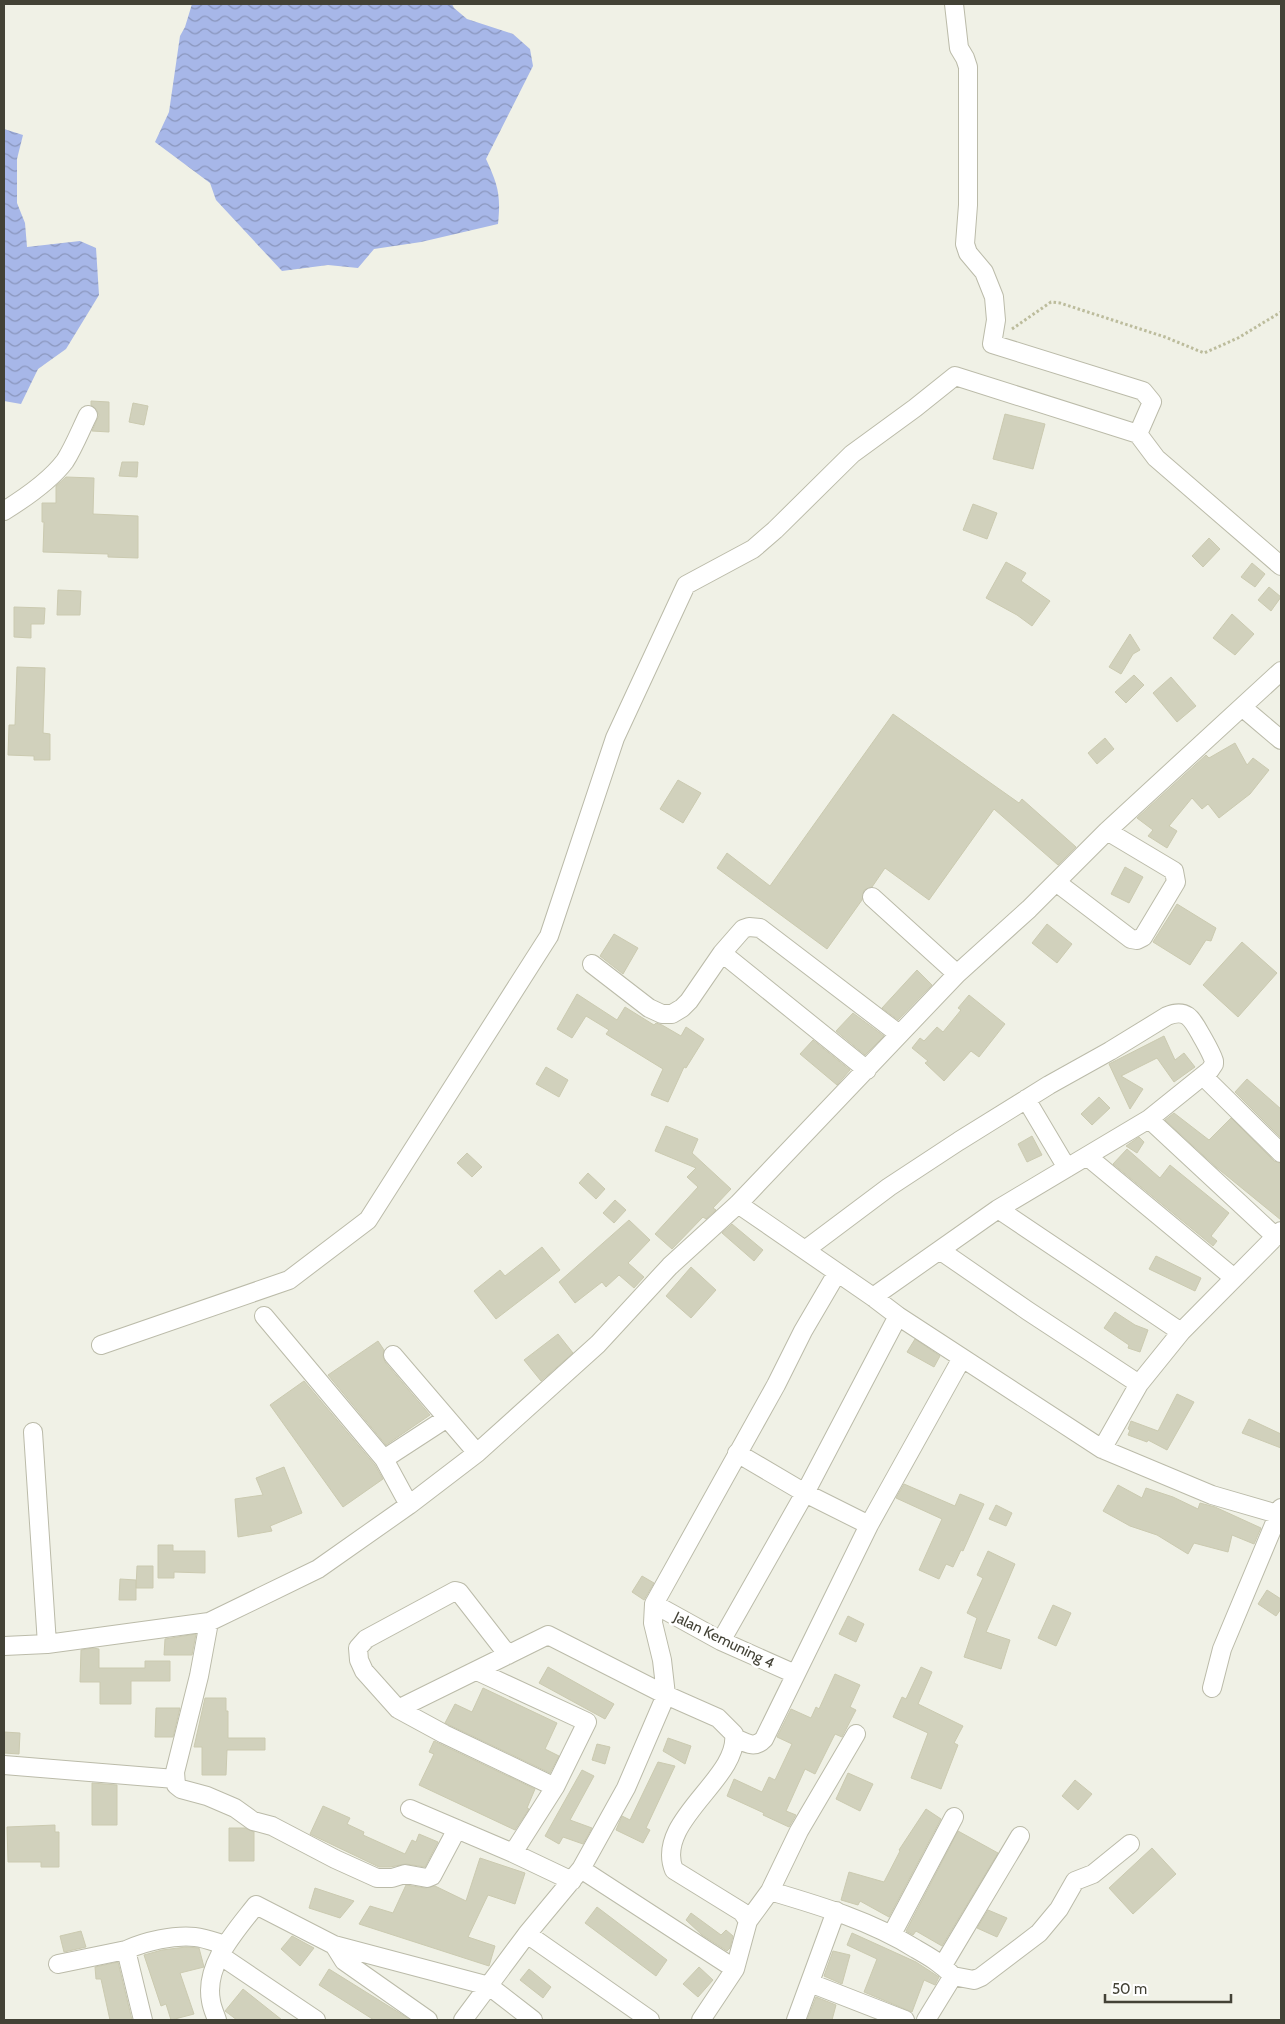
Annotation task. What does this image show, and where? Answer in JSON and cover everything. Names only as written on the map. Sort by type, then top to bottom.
[{"type":"street","points":[[954,4],[959,42],[966,58],[968,80],[968,205],[966,244],[968,253],[984,272],[994,297],[996,320],[992,344],[1148,396],[1138,434]]},
{"type":"street","points":[[101,1345],[288,1280],[368,1220],[549,936],[615,738],[686,585],[753,549],[775,530],[852,454],[955,376],[1138,434],[1156,458],[1281,566]]},
{"type":"street","points":[[4,511],[44,482],[65,461],[88,415]]},
{"type":"street","points":[[4,1646],[47,1644],[209,1622],[318,1569],[410,1505],[477,1453],[598,1344],[670,1266],[738,1204],[957,974],[1056,882],[1107,831],[1281,671]]},
{"type":"street","points":[[1242,707],[1281,740]]},
{"type":"street","points":[[1056,882],[1131,939],[1137,940],[1143,937],[1176,882],[1174,871],[1107,831]]},
{"type":"street","points":[[872,897],[957,974]]},
{"type":"street","points":[[592,964],[649,1008],[662,1014],[672,1014],[689,1001],[722,953],[743,929],[749,927],[760,928],[899,1034]]},
{"type":"street","points":[[722,953],[866,1070]]},
{"type":"street","points":[[805,1250],[890,1187],[1026,1099],[1110,1052],[1160,1020],[1176,1013],[1188,1016],[1193,1021],[1211,1053],[1214,1064],[1203,1076],[1149,1119],[998,1209],[873,1298]]},
{"type":"street","points":[[1203,1076],[1281,1153]]},
{"type":"street","points":[[1026,1099],[1067,1168]]},
{"type":"street","points":[[1102,1449],[1140,1384],[1181,1332],[1279,1234],[1149,1119]]},
{"type":"street","points":[[1088,1157],[1234,1278]]},
{"type":"street","points":[[738,1204],[898,1316],[1102,1449],[1212,1495],[1280,1513],[1222,1648],[1212,1688]]},
{"type":"street","points":[[998,1209],[1181,1332]]},
{"type":"street","points":[[941,1251],[1028,1312],[1140,1384]]},
{"type":"street","points":[[463,2020],[526,1934],[577,1875],[626,1788],[666,1695],[662,1660],[653,1623],[654,1604],[776,1386],[803,1331],[837,1273]]},
{"type":"street","points":[[264,1316],[384,1460],[410,1505]]},
{"type":"street","points":[[721,1641],[804,1493],[898,1316]]},
{"type":"street","points":[[393,1355],[477,1453]]},
{"type":"street","points":[[735,1738],[754,1746],[759,1745],[764,1739],[869,1525],[962,1358]]},
{"type":"street","points":[[384,1460],[447,1418]]},
{"type":"street","points":[[33,1432],[47,1644]]},
{"type":"street","points":[[737,1453],[804,1493],[869,1525]]},
{"type":"street","points":[[508,1655],[459,1592],[450,1592],[366,1639],[358,1648],[359,1660],[364,1671],[398,1709],[444,1734],[555,1787]]},
{"type":"street","name":"Jalan Kemuning 4","points":[[654,1604],[721,1641],[795,1674]]},
{"type":"street","points":[[209,1622],[199,1676],[175,1772],[176,1785],[181,1789],[207,1796],[235,1808],[253,1821],[272,1826],[376,1878],[392,1878],[405,1874],[426,1878],[432,1876],[457,1829]]},
{"type":"street","points":[[398,1709],[550,1635],[666,1695],[718,1718],[734,1734],[732,1750],[722,1770],[676,1833],[670,1860],[674,1870],[742,1912],[748,1920]]},
{"type":"street","points":[[476,1671],[587,1722],[555,1787],[513,1853]]},
{"type":"street","points":[[706,2019],[735,1969],[748,1920],[770,1891],[799,1831],[856,1734]]},
{"type":"street","points":[[4,1765],[175,1779]]},
{"type":"street","points":[[410,1809],[513,1853],[577,1875],[735,1969]]},
{"type":"street","points":[[892,1934],[954,1817]]},
{"type":"street","points":[[926,2020],[948,1970],[1020,1836]]},
{"type":"street","points":[[770,1891],[836,1910],[892,1934],[948,1970],[974,1980],[981,1977],[1039,1933],[1059,1909],[1075,1881],[1093,1874],[1130,1844]]},
{"type":"street","points":[[217,2020],[211,2001],[210,1986],[214,1970],[223,1951],[256,1905],[334,1945],[489,1986],[533,2020]]},
{"type":"street","points":[[796,2020],[836,1910]]},
{"type":"street","points":[[526,1934],[650,2020]]},
{"type":"street","points":[[58,1964],[126,1950],[148,1942],[195,1937],[223,1951],[316,2020]]},
{"type":"street","points":[[334,1945],[344,1961],[428,2020]]},
{"type":"street","points":[[126,1950],[143,2020]]},
{"type":"street","points":[[810,1983],[905,2020]]},
{"type":"path","points":[[992,344],[1051,302],[1060,303],[1166,336],[1204,353],[1238,338],[1281,312]]},
{"type":"water","points":[[192,4],[452,4],[467,19],[513,34],[530,49],[533,66],[486,159],[498,190],[498,224],[421,242],[374,249],[358,268],[328,265],[282,271],[216,200],[210,183],[155,142],[169,112],[180,36],[185,27]]},
{"type":"water","points":[[4,129],[23,135],[17,159],[17,203],[25,223],[27,247],[80,241],[96,248],[99,295],[66,349],[38,369],[21,404],[4,401]]},
{"type":"building","points":[[91,401],[109,402],[109,432],[92,431],[99,415],[91,405]]},
{"type":"building","points":[[133,403],[148,406],[144,425],[129,422]]},
{"type":"building","points":[[1005,414],[1045,424],[1033,469],[993,459]]},
{"type":"building","points":[[122,462],[138,462],[137,477],[119,476]]},
{"type":"building","points":[[66,477],[94,478],[93,514],[138,516],[138,558],[108,557],[108,554],[43,552],[44,522],[42,522],[42,503],[56,503],[56,486]]},
{"type":"building","points":[[973,504],[997,513],[987,539],[963,530]]},
{"type":"building","points":[[1209,538],[1220,549],[1203,567],[1192,556]]},
{"type":"building","points":[[1006,562],[1026,573],[1021,581],[1050,601],[1032,626],[1017,615],[986,598]]},
{"type":"building","points":[[1252,563],[1265,574],[1255,587],[1241,577]]},
{"type":"building","points":[[1269,587],[1281,597],[1271,611],[1258,600]]},
{"type":"building","points":[[58,590],[81,591],[80,615],[57,615]]},
{"type":"building","points":[[14,607],[45,608],[44,624],[31,624],[31,638],[14,637]]},
{"type":"building","points":[[1232,614],[1254,634],[1235,655],[1213,638]]},
{"type":"building","points":[[1130,634],[1140,650],[1133,654],[1121,674],[1109,667]]},
{"type":"building","points":[[17,667],[45,668],[43,733],[50,734],[50,760],[34,760],[34,756],[8,755],[9,725],[15,725]]},
{"type":"building","points":[[1134,675],[1144,685],[1126,703],[1115,692]]},
{"type":"building","points":[[1171,677],[1196,706],[1177,722],[1153,693]]},
{"type":"building","points":[[893,714],[1019,803],[1022,799],[1076,847],[1058,865],[994,809],[929,900],[885,868],[872,887],[864,890],[862,900],[827,949],[717,868],[727,853],[770,886]]},
{"type":"building","points":[[1105,738],[1114,749],[1097,764],[1088,753]]},
{"type":"building","points":[[1235,743],[1247,765],[1253,758],[1269,770],[1250,794],[1219,818],[1208,804],[1202,809],[1192,798],[1169,826],[1177,831],[1167,848],[1148,836],[1153,830],[1137,818],[1206,755],[1209,758]]},
{"type":"building","points":[[678,780],[701,793],[683,823],[660,809]]},
{"type":"building","points":[[1125,867],[1143,877],[1129,903],[1111,894]]},
{"type":"building","points":[[1177,904],[1216,928],[1211,941],[1206,940],[1190,965],[1153,942]]},
{"type":"building","points":[[1047,924],[1072,944],[1057,963],[1032,943]]},
{"type":"building","points":[[614,934],[638,948],[623,974],[600,956]]},
{"type":"building","points":[[1242,942],[1277,973],[1238,1017],[1203,985]]},
{"type":"building","points":[[917,970],[932,985],[898,1020],[882,1008]]},
{"type":"building","points":[[577,994],[617,1020],[625,1007],[654,1025],[656,1023],[662,1025],[681,1036],[686,1027],[704,1039],[686,1068],[684,1067],[668,1102],[651,1095],[663,1069],[606,1034],[609,1030],[586,1016],[572,1038],[557,1029]]},
{"type":"building","points":[[969,995],[1005,1024],[979,1057],[971,1051],[944,1081],[925,1063],[928,1061],[912,1048],[920,1038],[924,1041],[937,1027],[943,1032],[961,1010],[958,1008]]},
{"type":"building","points":[[853,1013],[884,1036],[865,1055],[836,1031]]},
{"type":"building","points":[[1164,1036],[1175,1060],[1184,1053],[1195,1067],[1174,1082],[1157,1058],[1121,1076],[1143,1089],[1130,1109],[1109,1064]]},
{"type":"building","points":[[813,1040],[850,1070],[837,1085],[800,1054]]},
{"type":"building","points":[[546,1067],[568,1080],[559,1097],[536,1084]]},
{"type":"building","points":[[1247,1079],[1281,1109],[1281,1138],[1235,1092]]},
{"type":"building","points":[[1099,1097],[1110,1108],[1092,1125],[1081,1114]]},
{"type":"building","points":[[1174,1113],[1209,1140],[1231,1118],[1274,1161],[1281,1163],[1281,1220],[1216,1167],[1165,1120]]},
{"type":"building","points":[[666,1126],[698,1139],[692,1153],[731,1189],[713,1208],[716,1210],[706,1219],[703,1217],[672,1249],[655,1234],[698,1187],[687,1177],[696,1168],[655,1151]]},
{"type":"building","points":[[1032,1136],[1042,1155],[1027,1162],[1018,1144]]},
{"type":"building","points":[[1139,1137],[1144,1142],[1137,1153],[1126,1146]]},
{"type":"building","points":[[1127,1149],[1160,1178],[1170,1165],[1229,1213],[1211,1236],[1217,1241],[1213,1246],[1113,1164]]},
{"type":"building","points":[[467,1153],[482,1167],[472,1177],[457,1163]]},
{"type":"building","points":[[588,1173],[605,1189],[596,1199],[579,1183]]},
{"type":"building","points":[[615,1200],[626,1210],[614,1223],[603,1213]]},
{"type":"building","points":[[629,1220],[650,1240],[628,1263],[644,1277],[634,1288],[619,1275],[606,1287],[602,1282],[575,1303],[559,1282]]},
{"type":"building","points":[[732,1224],[763,1250],[754,1261],[722,1233]]},
{"type":"building","points":[[542,1247],[560,1270],[496,1319],[474,1291],[500,1270],[505,1276]]},
{"type":"building","points":[[1156,1256],[1201,1278],[1195,1291],[1149,1269]]},
{"type":"building","points":[[691,1267],[716,1290],[691,1318],[666,1296]]},
{"type":"building","points":[[1115,1312],[1135,1325],[1148,1330],[1140,1352],[1128,1348],[1129,1345],[1104,1328]]},
{"type":"building","points":[[558,1334],[573,1353],[541,1381],[524,1360]]},
{"type":"building","points":[[915,1339],[940,1356],[934,1367],[907,1352]]},
{"type":"building","points":[[378,1341],[384,1350],[385,1362],[430,1415],[386,1445],[328,1375]]},
{"type":"building","points":[[304,1381],[375,1465],[383,1479],[343,1507],[270,1405]]},
{"type":"building","points":[[1177,1394],[1194,1402],[1167,1450],[1148,1440],[1147,1442],[1128,1435],[1131,1421],[1158,1431]]},
{"type":"building","points":[[1249,1419],[1281,1434],[1281,1448],[1242,1433]]},
{"type":"building","points":[[284,1467],[302,1513],[270,1526],[272,1531],[238,1537],[235,1499],[263,1495],[256,1478]]},
{"type":"building","points":[[904,1484],[955,1506],[960,1494],[984,1504],[963,1551],[961,1550],[953,1567],[946,1564],[939,1579],[919,1570],[942,1519],[896,1498]]},
{"type":"building","points":[[1118,1485],[1142,1498],[1146,1488],[1173,1497],[1198,1509],[1200,1503],[1215,1507],[1261,1528],[1254,1544],[1232,1535],[1228,1552],[1194,1543],[1188,1554],[1157,1535],[1130,1526],[1103,1511]]},
{"type":"building","points":[[996,1505],[1012,1513],[1006,1526],[989,1519]]},
{"type":"building","points":[[158,1545],[173,1545],[173,1551],[205,1551],[205,1573],[174,1572],[174,1578],[158,1578]]},
{"type":"building","points":[[988,1551],[1015,1564],[986,1632],[1010,1640],[1001,1669],[964,1657],[977,1618],[967,1613],[983,1578],[977,1575]]},
{"type":"building","points":[[137,1566],[153,1566],[153,1588],[136,1588]]},
{"type":"building","points":[[642,1576],[654,1583],[644,1600],[632,1592]]},
{"type":"building","points":[[120,1579],[136,1580],[136,1600],[119,1600]]},
{"type":"building","points":[[1267,1590],[1281,1599],[1281,1609],[1276,1616],[1258,1604]]},
{"type":"building","points":[[1053,1605],[1071,1613],[1056,1646],[1038,1638]]},
{"type":"building","points":[[848,1616],[864,1624],[856,1642],[839,1634]]},
{"type":"building","points":[[196,1634],[192,1655],[164,1655],[165,1639]]},
{"type":"building","points":[[99,1649],[99,1668],[145,1668],[145,1661],[170,1661],[170,1681],[131,1681],[131,1704],[100,1704],[100,1682],[80,1682],[81,1650]]},
{"type":"building","points":[[548,1667],[614,1704],[605,1719],[539,1683]]},
{"type":"building","points":[[921,1667],[932,1672],[918,1704],[963,1726],[954,1743],[958,1745],[941,1789],[911,1778],[928,1733],[893,1717],[902,1697],[906,1699]]},
{"type":"building","points":[[835,1674],[860,1685],[850,1707],[856,1710],[842,1737],[835,1734],[815,1774],[805,1769],[786,1811],[796,1815],[789,1827],[727,1796],[734,1779],[762,1792],[769,1777],[775,1780],[792,1744],[777,1737],[791,1709],[811,1718],[816,1707],[819,1709]]},
{"type":"building","points":[[483,1688],[557,1723],[545,1749],[559,1756],[550,1773],[445,1723],[455,1704],[472,1712]]},
{"type":"building","points":[[205,1698],[226,1698],[228,1738],[265,1738],[265,1750],[227,1750],[226,1775],[202,1775],[202,1747],[194,1747]]},
{"type":"building","points":[[156,1708],[180,1708],[173,1737],[155,1737]]},
{"type":"building","points":[[4,1732],[20,1733],[19,1754],[4,1753]]},
{"type":"building","points":[[668,1738],[691,1746],[685,1764],[663,1751]]},
{"type":"building","points":[[434,1741],[535,1789],[527,1808],[529,1809],[515,1830],[419,1785],[434,1754],[429,1752]]},
{"type":"building","points":[[597,1744],[610,1747],[605,1764],[592,1760]]},
{"type":"building","points":[[658,1762],[675,1766],[646,1828],[650,1830],[643,1843],[616,1830],[622,1816],[630,1820]]},
{"type":"building","points":[[582,1770],[594,1776],[570,1820],[592,1828],[583,1844],[563,1837],[559,1844],[545,1836]]},
{"type":"building","points":[[848,1773],[873,1784],[860,1811],[836,1799]]},
{"type":"building","points":[[1075,1780],[1092,1794],[1078,1810],[1062,1796]]},
{"type":"building","points":[[92,1783],[117,1785],[117,1825],[92,1825]]},
{"type":"building","points":[[323,1806],[350,1818],[347,1824],[364,1832],[363,1835],[405,1854],[412,1840],[416,1842],[419,1834],[438,1842],[425,1867],[406,1864],[379,1867],[310,1834]]},
{"type":"building","points":[[926,1809],[941,1819],[889,1917],[860,1901],[858,1905],[841,1900],[849,1872],[884,1882],[899,1850]]},
{"type":"building","points":[[55,1825],[55,1832],[59,1832],[59,1867],[41,1867],[41,1862],[8,1862],[7,1827]]},
{"type":"building","points":[[229,1828],[245,1828],[254,1832],[254,1861],[229,1861]]},
{"type":"building","points":[[958,1831],[998,1853],[942,1946],[916,1931],[913,1935],[906,1931]]},
{"type":"building","points":[[1152,1848],[1176,1874],[1133,1914],[1109,1888]]},
{"type":"building","points":[[480,1858],[525,1873],[515,1904],[488,1895],[468,1937],[495,1946],[489,1966],[359,1924],[370,1906],[393,1913],[406,1885],[425,1888],[435,1886],[466,1901]]},
{"type":"building","points":[[315,1888],[354,1901],[340,1918],[309,1908]]},
{"type":"building","points":[[597,1907],[667,1960],[656,1976],[585,1923]]},
{"type":"building","points":[[988,1910],[1007,1918],[997,1937],[977,1928]]},
{"type":"building","points":[[691,1913],[721,1935],[726,1930],[733,1936],[730,1948],[727,1951],[702,1935],[686,1920]]},
{"type":"building","points":[[81,1931],[86,1947],[64,1952],[60,1936]]},
{"type":"building","points":[[852,1933],[916,1962],[939,1977],[935,1985],[924,1980],[912,2012],[864,1992],[877,1959],[847,1945]]},
{"type":"building","points":[[292,1936],[314,1948],[300,1966],[281,1949]]},
{"type":"building","points":[[186,1947],[199,1948],[204,1967],[180,1973],[194,2014],[171,2020],[166,2004],[161,2006],[144,1955],[162,1950]]},
{"type":"building","points":[[833,1951],[850,1955],[842,1984],[824,1976]]},
{"type":"building","points":[[118,1962],[132,2020],[110,2020],[101,1979],[96,1979],[95,1967]]},
{"type":"building","points":[[699,1967],[713,1980],[698,1997],[683,1984]]},
{"type":"building","points":[[329,1969],[410,2020],[374,2020],[319,1985]]},
{"type":"building","points":[[529,1969],[551,1987],[543,1998],[520,1980]]},
{"type":"building","points":[[243,1989],[282,2020],[237,2020],[225,2011]]},
{"type":"building","points":[[816,1997],[836,2005],[832,2020],[807,2020]]}]
